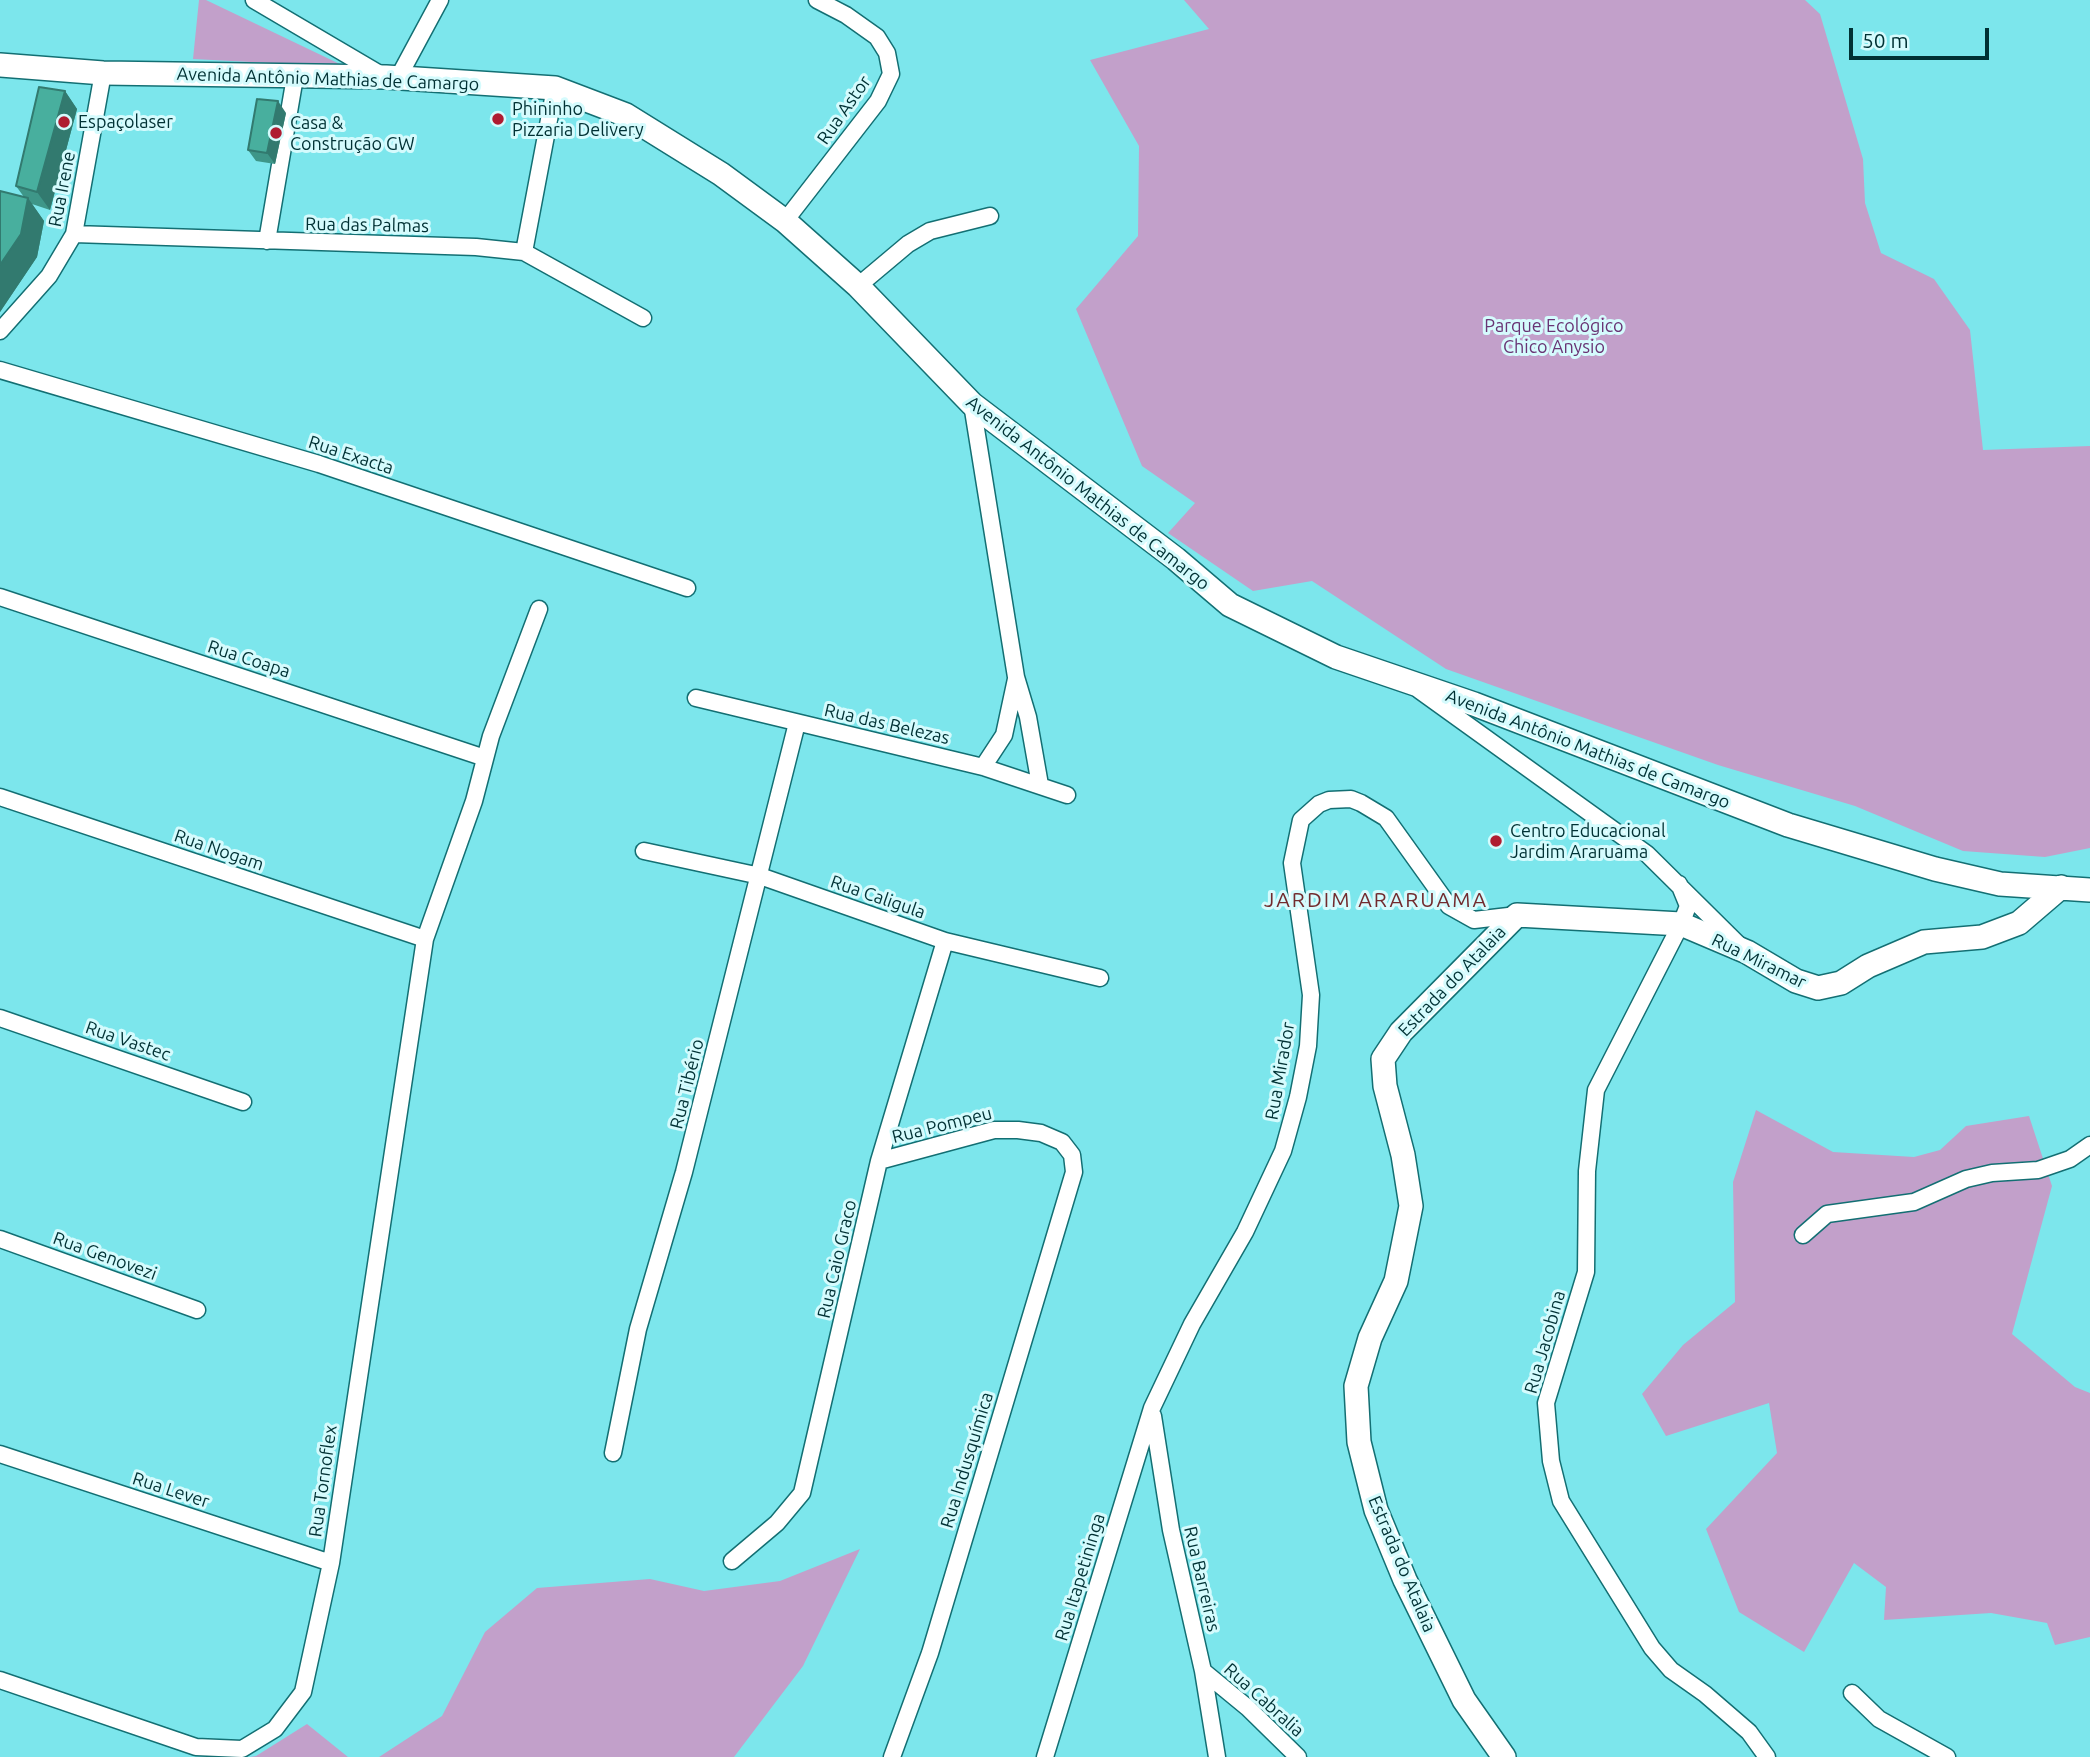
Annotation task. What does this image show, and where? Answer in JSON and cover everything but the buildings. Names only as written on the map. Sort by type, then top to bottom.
[{"type":"street","points":[[254,0],[392,78],[440,0]]},
{"type":"street","name":"Rua Astor","points":[[785,221],[878,101],[891,74],[887,52],[877,37],[846,15],[817,0]]},
{"type":"street","name":"Avenida Antônio Mathias de Camargo","points":[[0,65],[103,73],[392,78],[555,88],[626,115],[669,140],[785,221],[858,286],[972,404],[1176,559],[1230,605],[1336,657],[1474,704],[1788,825],[1935,869],[2000,884],[2090,890]]},
{"type":"street","name":"Rua Irene","points":[[0,331],[49,276],[74,234],[103,73]]},
{"type":"street","points":[[267,241],[295,77]]},
{"type":"street","points":[[524,252],[555,88]]},
{"type":"street","points":[[858,286],[908,244],[930,231],[990,216]]},
{"type":"street","name":"Rua das Palmas","points":[[74,234],[476,247],[524,252],[643,318]]},
{"type":"street","name":"Rua Exacta","points":[[0,370],[319,464],[687,588]]},
{"type":"street","points":[[972,404],[1016,677],[1028,717],[1040,785]]},
{"type":"street","name":"Rua Coapa","points":[[0,597],[485,758]]},
{"type":"street","points":[[425,939],[474,801],[485,758],[539,609]]},
{"type":"street","points":[[983,766],[1004,735],[1016,677]]},
{"type":"street","points":[[1412,684],[1647,853],[1747,952]]},
{"type":"street","name":"Rua das Belezas","points":[[696,698],[983,766],[1067,795]]},
{"type":"street","name":"Rua Tibério","points":[[613,1453],[638,1329],[684,1172],[797,723]]},
{"type":"street","name":"Rua Nogam","points":[[0,797],[425,939]]},
{"type":"street","name":"Rua Mirador","points":[[1153,1408],[1192,1324],[1256,1209],[1283,1151],[1298,1097],[1308,1046],[1311,995],[1292,863],[1301,820],[1318,804],[1329,800],[1351,799],[1361,803],[1386,818],[1449,906],[1474,920],[1517,915]]},
{"type":"street","name":"Rua Caligula","points":[[644,850],[760,876],[945,941],[1100,978]]},
{"type":"street","points":[[1679,884],[1688,906],[1681,924]]},
{"type":"street","name":"Rua Miramar","points":[[1517,915],[1681,924],[1747,952],[1774,970],[1818,988],[1841,983],[1868,966],[1924,942],[1982,937],[2019,923],[2061,887]]},
{"type":"street","name":"Estrada do Atalaia","points":[[1504,1757],[1464,1700],[1405,1580],[1376,1510],[1359,1442],[1356,1386],[1370,1338],[1396,1281],[1407,1239],[1411,1206],[1403,1155],[1385,1086],[1383,1059],[1401,1032],[1517,915]]},
{"type":"street","name":"Rua Jacobina","points":[[1681,924],[1596,1090],[1587,1171],[1586,1272],[1546,1403],[1551,1461],[1561,1502],[1651,1648],[1671,1670],[1705,1694],[1749,1732],[1767,1757]]},
{"type":"street","name":"Rua Tornoflex","points":[[0,1680],[196,1747],[242,1749],[275,1729],[303,1692],[331,1563],[425,939]]},
{"type":"street","name":"Rua Caio Graco","points":[[732,1561],[777,1523],[802,1493],[879,1161],[945,941]]},
{"type":"street","name":"Rua Vastec","points":[[0,1018],[243,1102]]},
{"type":"street","name":"Rua Pompeu","points":[[879,1161],[984,1132],[1017,1129],[1041,1133],[1062,1142],[1072,1155],[1073,1172]]},
{"type":"street","points":[[1803,1235],[1827,1214],[1914,1202],[1966,1179],[1992,1173],[2038,1170],[2070,1159],[2090,1144]]},
{"type":"street","name":"Rua Indusquímica","points":[[892,1757],[933,1642],[1073,1172]]},
{"type":"street","name":"Rua Genovezi","points":[[0,1239],[197,1310]]},
{"type":"street","name":"Rua Barreiras","points":[[1153,1408],[1171,1530],[1203,1671],[1217,1757]]},
{"type":"street","name":"Rua Itapetininga","points":[[1045,1757],[1153,1408]]},
{"type":"street","name":"Rua Lever","points":[[0,1454],[331,1563]]},
{"type":"street","name":"Rua Cabralia","points":[[1203,1671],[1248,1708],[1298,1757]]},
{"type":"street","points":[[1852,1693],[1879,1719],[1947,1757]]},
{"type":"green space","points":[[199,0],[206,0],[346,67],[193,59]]},
{"type":"green space","name":"Parque Ecológico Chico Anysio","points":[[1184,0],[1805,0],[1820,14],[1863,159],[1865,203],[1881,253],[1934,279],[1970,330],[1983,450],[2090,446],[2090,848],[2045,857],[1963,851],[1855,806],[1718,765],[1446,669],[1312,581],[1253,591],[1168,533],[1195,503],[1142,466],[1076,309],[1138,236],[1139,146],[1090,60],[1209,29]]},
{"type":"green space","points":[[1756,1110],[1833,1152],[1914,1157],[1940,1150],[1966,1126],[2029,1116],[2052,1186],[2012,1334],[2075,1387],[2090,1393],[2090,1637],[2055,1645],[2047,1623],[1991,1613],[1884,1620],[1886,1587],[1854,1563],[1804,1652],[1739,1612],[1706,1529],[1777,1453],[1769,1403],[1666,1436],[1642,1394],[1683,1345],[1735,1302],[1733,1182]]},
{"type":"green space","points":[[860,1549],[803,1666],[734,1757],[379,1757],[442,1716],[485,1632],[537,1588],[650,1579],[704,1591],[780,1581]]},
{"type":"green space","points":[[307,1724],[348,1757],[250,1757],[256,1756]]},
{"type":"place","name":"Phininho Pizzaria Delivery","points":[[498,119]]},
{"type":"place","name":"Espaçolaser","points":[[64,122]]},
{"type":"place","name":"Casa & Construção GW","points":[[276,133]]},
{"type":"place","name":"Centro Educacional Jardim Araruama","points":[[1496,841]]},
{"type":"district","name":"JARDIM ARARUAMA","points":[[1376,900]]}]
